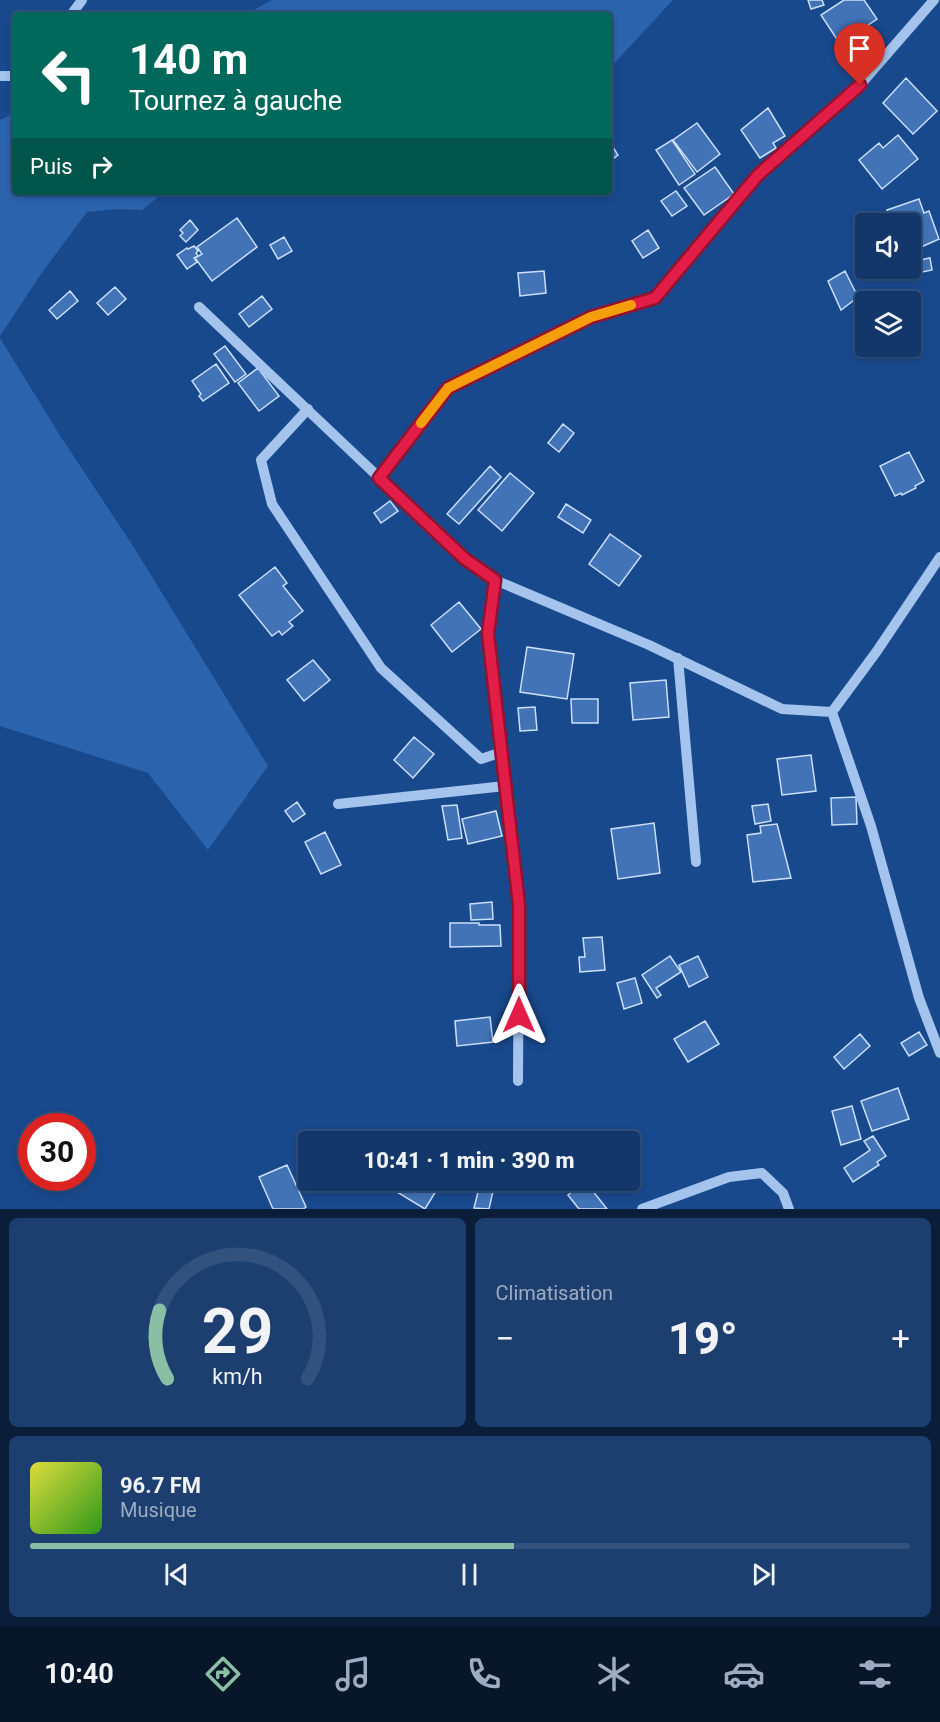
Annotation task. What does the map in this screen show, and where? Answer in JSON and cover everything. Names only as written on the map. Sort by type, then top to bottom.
[{"type":"street","points":[[379,478],[448,388],[591,317],[655,298],[758,175],[860,85],[934,0]]},
{"type":"street","points":[[199,307],[465,559],[495,580],[678,658],[782,709],[832,712]]},
{"type":"street","points":[[308,410],[261,460],[272,504],[381,668],[481,759],[502,752]]},
{"type":"street","points":[[832,712],[877,651],[940,557]]},
{"type":"street","points":[[495,580],[488,634],[519,905],[518,1081]]},
{"type":"street","points":[[678,658],[696,862]]},
{"type":"street","points":[[832,712],[871,826],[919,998],[940,1053]]},
{"type":"street","points":[[338,804],[506,786]]},
{"type":"street","points":[[642,1209],[729,1177],[762,1173],[783,1193],[789,1209]]},
{"type":"shaded area","points":[[272,0],[673,0],[612,66],[612,12],[250,12]]},
{"type":"shaded area","points":[[12,114],[12,195],[160,195],[142,210],[118,209],[87,212],[41,274],[0,336],[0,120]]},
{"type":"shaded area","points":[[0,338],[61,437],[135,549],[268,766],[208,850],[148,773],[0,726]]},
{"type":"building","points":[[808,0],[822,0],[824,5],[811,9]]},
{"type":"building","points":[[844,0],[864,0],[877,19],[840,44],[821,15]]},
{"type":"building","points":[[848,49],[858,63],[848,71],[838,57]]},
{"type":"building","points":[[906,78],[937,111],[913,134],[883,103]]},
{"type":"building","points":[[768,108],[785,136],[773,143],[776,148],[760,158],[741,130]]},
{"type":"building","points":[[697,123],[720,154],[697,172],[673,140]]},
{"type":"building","points":[[898,135],[918,159],[882,189],[859,160],[879,143],[883,148]]},
{"type":"building","points":[[672,140],[695,174],[679,185],[656,150]]},
{"type":"building","points":[[612,146],[618,155],[612,160]]},
{"type":"building","points":[[715,167],[734,194],[704,215],[684,188]]},
{"type":"building","points":[[676,191],[687,206],[672,216],[661,201]]},
{"type":"building","points":[[919,199],[924,213],[929,211],[939,239],[921,247],[921,213],[888,213],[887,210]]},
{"type":"building","points":[[237,218],[257,247],[212,281],[195,258],[202,254],[197,247]]},
{"type":"building","points":[[190,220],[198,230],[186,242],[180,236],[183,233],[180,230]]},
{"type":"building","points":[[648,230],[659,248],[643,258],[632,241]]},
{"type":"building","points":[[284,237],[292,251],[278,259],[270,245]]},
{"type":"building","points":[[194,246],[198,251],[196,253],[198,256],[194,258],[197,262],[187,269],[177,255]]},
{"type":"building","points":[[930,258],[932,270],[921,272],[921,260]]},
{"type":"building","points":[[544,271],[546,293],[520,296],[518,273]]},
{"type":"building","points":[[845,271],[855,291],[855,299],[841,310],[828,281]]},
{"type":"building","points":[[115,287],[126,299],[108,315],[97,303]]},
{"type":"building","points":[[70,291],[78,301],[57,319],[49,310]]},
{"type":"building","points":[[262,296],[272,309],[249,327],[239,314]]},
{"type":"building","points":[[225,346],[246,374],[235,382],[214,354]]},
{"type":"building","points":[[216,364],[229,383],[203,401],[192,381]]},
{"type":"building","points":[[258,368],[279,396],[259,411],[238,383]]},
{"type":"building","points":[[563,424],[574,433],[559,452],[548,443]]},
{"type":"building","points":[[909,452],[924,481],[915,486],[916,488],[895,496],[880,466]]},
{"type":"building","points":[[490,466],[501,477],[459,524],[447,514]]},
{"type":"building","points":[[510,473],[534,493],[502,531],[478,510]]},
{"type":"building","points":[[390,501],[398,511],[381,523],[374,513]]},
{"type":"building","points":[[566,504],[591,520],[583,533],[558,517]]},
{"type":"building","points":[[610,534],[641,556],[619,586],[589,564]]},
{"type":"building","points":[[275,567],[287,583],[283,586],[303,611],[289,622],[293,626],[282,635],[279,631],[272,636],[239,595]]},
{"type":"building","points":[[459,602],[481,629],[452,652],[431,625]]},
{"type":"building","points":[[527,647],[574,654],[567,699],[520,692]]},
{"type":"building","points":[[313,660],[330,680],[304,701],[287,680]]},
{"type":"building","points":[[666,680],[669,717],[633,720],[630,683]]},
{"type":"building","points":[[571,699],[598,699],[598,723],[572,723]]},
{"type":"building","points":[[535,707],[537,730],[520,731],[518,708]]},
{"type":"building","points":[[414,737],[434,754],[413,778],[394,760]]},
{"type":"building","points":[[811,755],[816,791],[782,795],[777,759]]},
{"type":"building","points":[[856,797],[857,824],[832,825],[831,798]]},
{"type":"building","points":[[297,802],[305,814],[293,822],[285,811]]},
{"type":"building","points":[[768,804],[771,821],[755,824],[752,806]]},
{"type":"building","points":[[457,805],[462,838],[448,840],[442,806]]},
{"type":"building","points":[[496,811],[502,836],[468,844],[462,819]]},
{"type":"building","points":[[654,823],[660,873],[618,879],[611,829]]},
{"type":"building","points":[[777,824],[791,878],[753,882],[747,835],[761,833],[760,826]]},
{"type":"building","points":[[325,832],[341,865],[321,874],[305,842]]},
{"type":"building","points":[[492,902],[493,919],[471,920],[470,904]]},
{"type":"building","points":[[450,923],[500,925],[501,946],[450,947]]},
{"type":"building","points":[[602,937],[605,970],[580,972],[579,957],[585,957],[583,938]]},
{"type":"building","points":[[670,956],[681,972],[656,988],[661,995],[657,998],[642,975]]},
{"type":"building","points":[[698,956],[708,977],[689,987],[679,965]]},
{"type":"building","points":[[635,978],[642,1003],[624,1009],[617,983]]},
{"type":"building","points":[[490,1017],[493,1042],[457,1046],[455,1021]]},
{"type":"building","points":[[705,1021],[719,1044],[688,1062],[674,1039]]},
{"type":"building","points":[[919,1032],[927,1045],[909,1056],[901,1043]]},
{"type":"building","points":[[860,1034],[870,1046],[844,1069],[834,1057]]},
{"type":"building","points":[[898,1088],[909,1119],[872,1131],[861,1101]]},
{"type":"building","points":[[852,1106],[861,1139],[841,1145],[832,1111]]},
{"type":"building","points":[[873,1136],[886,1156],[877,1162],[879,1165],[853,1182],[844,1168],[870,1150],[864,1141]]},
{"type":"building","points":[[287,1165],[306,1207],[303,1209],[273,1209],[259,1177]]},
{"type":"building","points":[[395,1191],[436,1191],[425,1209]]},
{"type":"building","points":[[478,1191],[493,1191],[489,1209],[474,1208]]},
{"type":"building","points":[[573,1191],[593,1191],[607,1209],[579,1209],[568,1195]]},
{"type":"slow traffic","points":[[421,423],[448,388],[591,317],[631,305]]},
{"type":"route","points":[[519,1015],[519,905],[488,634],[495,580],[465,559],[379,478],[448,388],[591,317],[655,298],[758,175],[860,85]]}]
